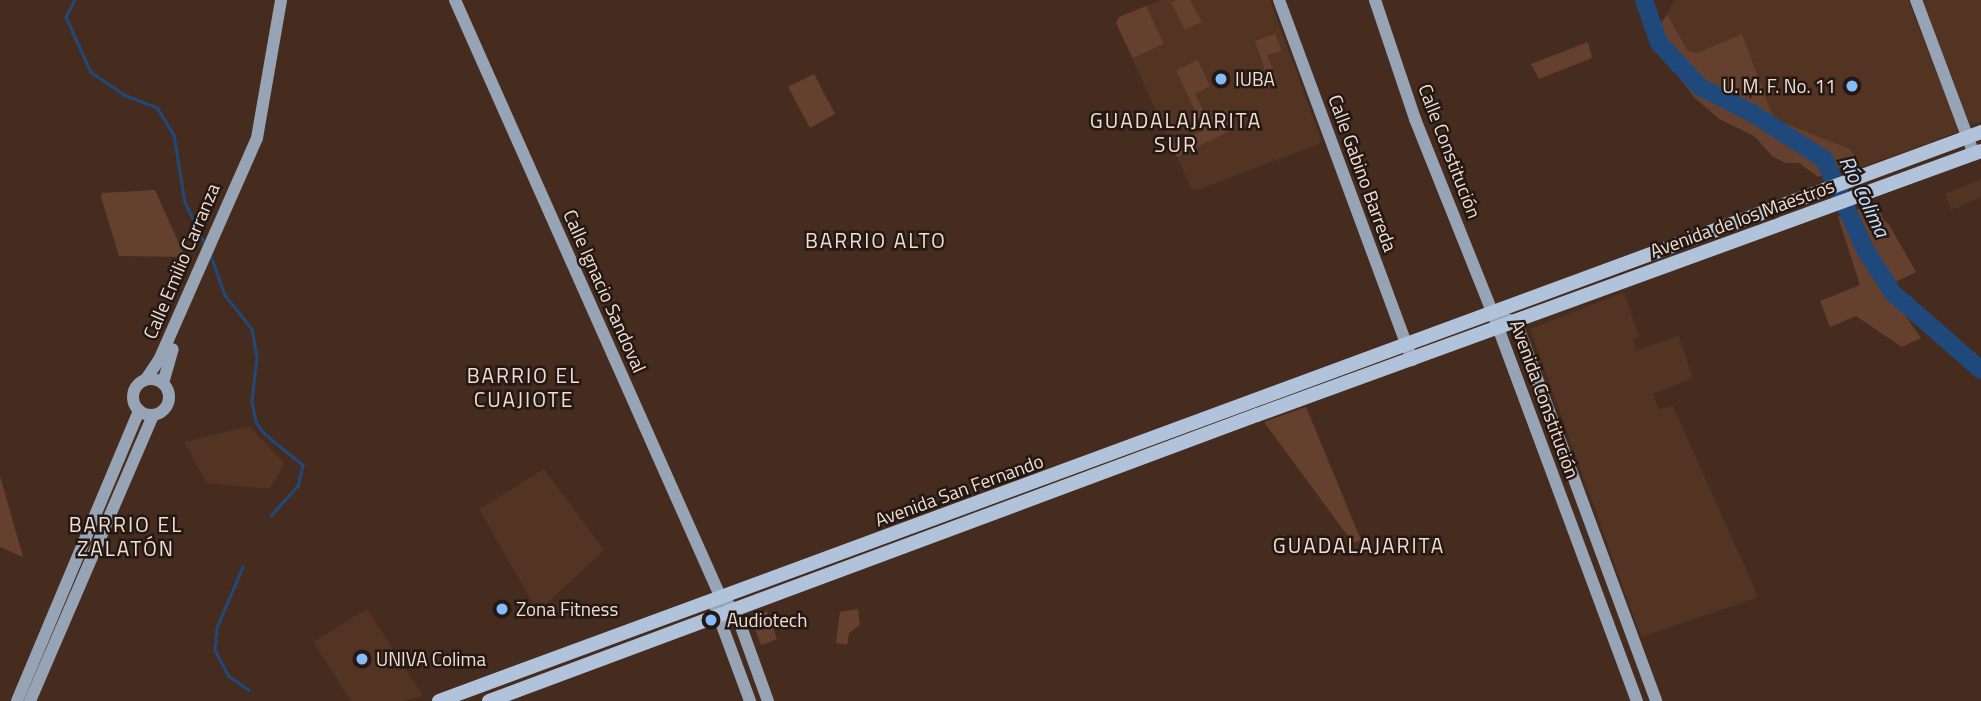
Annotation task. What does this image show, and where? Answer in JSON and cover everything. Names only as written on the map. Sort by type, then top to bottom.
[{"type":"main road","name":"Avenida de los Maestros","points":[[1493,314],[1974,134]]},
{"type":"main road","name":"Avenida de los Maestros","points":[[1516,322],[1977,152]]},
{"type":"main road","name":"Avenida San Fernando","points":[[489,701],[1409,353],[1493,314]]},
{"type":"main road","name":"Avenida San Fernando","points":[[439,701],[717,599],[1409,353],[1516,322]]},
{"type":"street","name":"Calle Emilio Carranza","points":[[146,379],[160,358],[204,265],[240,171],[257,138],[281,0]]},
{"type":"street","name":"Calle Ignacio Sandoval","points":[[455,0],[717,599],[718,616],[750,701]]},
{"type":"street","name":"Calle Gabino Barreda","points":[[1279,0],[1409,353]]},
{"type":"street","name":"Calle Constitución","points":[[1375,0],[1415,119],[1493,314]]},
{"type":"street","points":[[1916,0],[1974,134],[1977,152]]},
{"type":"street","name":"Calle Emilio Carranza","points":[[163,383],[168,361],[204,265]]},
{"type":"street","name":"Avenida Constitución","points":[[1493,314],[1516,322],[1656,701]]},
{"type":"street","name":"Avenida Constitución","points":[[1493,314],[1637,701]]},
{"type":"street","points":[[17,701],[139,411],[132,396],[137,385],[146,379],[163,383],[169,394],[168,404],[153,415],[30,701]]},
{"type":"street","points":[[139,411],[153,415]]},
{"type":"street","points":[[717,599],[735,610],[768,701]]},
{"type":"shaded area","name":"IUBA","points":[[1161,0],[1270,0],[1321,139],[1319,144],[1198,190],[1191,188],[1116,23],[1119,17]]},
{"type":"shaded area","points":[[1190,0],[1202,22],[1185,30],[1171,2]]},
{"type":"shaded area","name":"U. M. F. No. 11","points":[[1675,0],[1908,0],[1960,131],[1860,168],[1850,149],[1774,119],[1742,34],[1696,53],[1688,51],[1667,14]]},
{"type":"shaded area","points":[[1922,0],[1981,0],[1981,121],[1969,125]]},
{"type":"shaded area","points":[[1146,6],[1164,44],[1133,58],[1116,23],[1119,17]]},
{"type":"shaded area","points":[[1667,14],[1688,51],[1696,53],[1742,34],[1774,119],[1850,149],[1858,162],[1818,177],[1799,163],[1785,163],[1772,156],[1754,136],[1719,119],[1694,97],[1651,40]]},
{"type":"shaded area","points":[[1275,34],[1282,51],[1267,55],[1277,79],[1269,82],[1255,41]]},
{"type":"shaded area","points":[[1588,42],[1592,58],[1539,79],[1531,64]]},
{"type":"shaded area","points":[[1198,60],[1210,86],[1195,94],[1207,119],[1228,109],[1236,128],[1177,157],[1172,145],[1204,130],[1176,70]]},
{"type":"shaded area","points":[[814,74],[835,114],[810,128],[788,87]]},
{"type":"shaded area","points":[[1981,179],[1981,197],[1951,210],[1945,194]]},
{"type":"shaded area","points":[[155,190],[185,257],[119,256],[102,193]]},
{"type":"shaded area","points":[[1877,202],[1884,221],[1888,223],[1916,272],[1885,287],[1921,338],[1902,347],[1856,316],[1830,327],[1820,301],[1860,285],[1838,217]]},
{"type":"shaded area","points":[[1624,292],[1639,337],[1633,339],[1637,350],[1679,336],[1693,378],[1653,394],[1659,409],[1673,406],[1757,594],[1756,598],[1641,637],[1530,329]]},
{"type":"shaded area","points":[[1306,407],[1361,540],[1353,543],[1264,422]]},
{"type":"shaded area","points":[[249,426],[285,463],[270,489],[207,483],[184,442]]},
{"type":"shaded area","points":[[544,469],[604,550],[538,612],[479,509]]},
{"type":"shaded area","points":[[0,476],[23,557],[0,547]]},
{"type":"shaded area","name":"UNIVA Colima","points":[[367,609],[423,695],[404,701],[351,701],[313,642]]},
{"type":"shaded area","points":[[858,609],[860,625],[849,633],[847,645],[836,643],[840,612]]},
{"type":"shaded area","points":[[767,611],[777,639],[761,645],[751,618]]},
{"type":"waterway","points":[[75,0],[66,17],[91,72],[125,95],[157,107],[174,135],[185,202],[205,244]]},
{"type":"waterway","name":"Río Colima","points":[[1644,0],[1659,43],[1700,87],[1752,113],[1824,159],[1866,251],[1893,293],[1981,370]]},
{"type":"waterway","points":[[211,256],[225,295],[252,329],[257,357],[252,401],[256,422],[265,434],[303,465],[298,486],[271,516]]},
{"type":"waterway","points":[[243,567],[217,628],[215,650],[229,676],[249,690]]},
{"type":"place","name":"IUBA","points":[[1221,79]]},
{"type":"place","name":"U. M. F. No. 11","points":[[1852,86]]},
{"type":"place","name":"Zona Fitness","points":[[502,609]]},
{"type":"place","name":"Audiotech","points":[[711,620]]},
{"type":"place","name":"UNIVA Colima","points":[[362,659]]},
{"type":"district","name":"GUADALAJARITA SUR","points":[[1176,132]]},
{"type":"district","name":"BARRIO ALTO","points":[[876,240]]},
{"type":"district","name":"BARRIO EL CUAJIOTE","points":[[524,387]]},
{"type":"district","name":"BARRIO EL ZALATÓN","points":[[126,536]]},
{"type":"district","name":"GUADALAJARITA","points":[[1359,545]]}]
